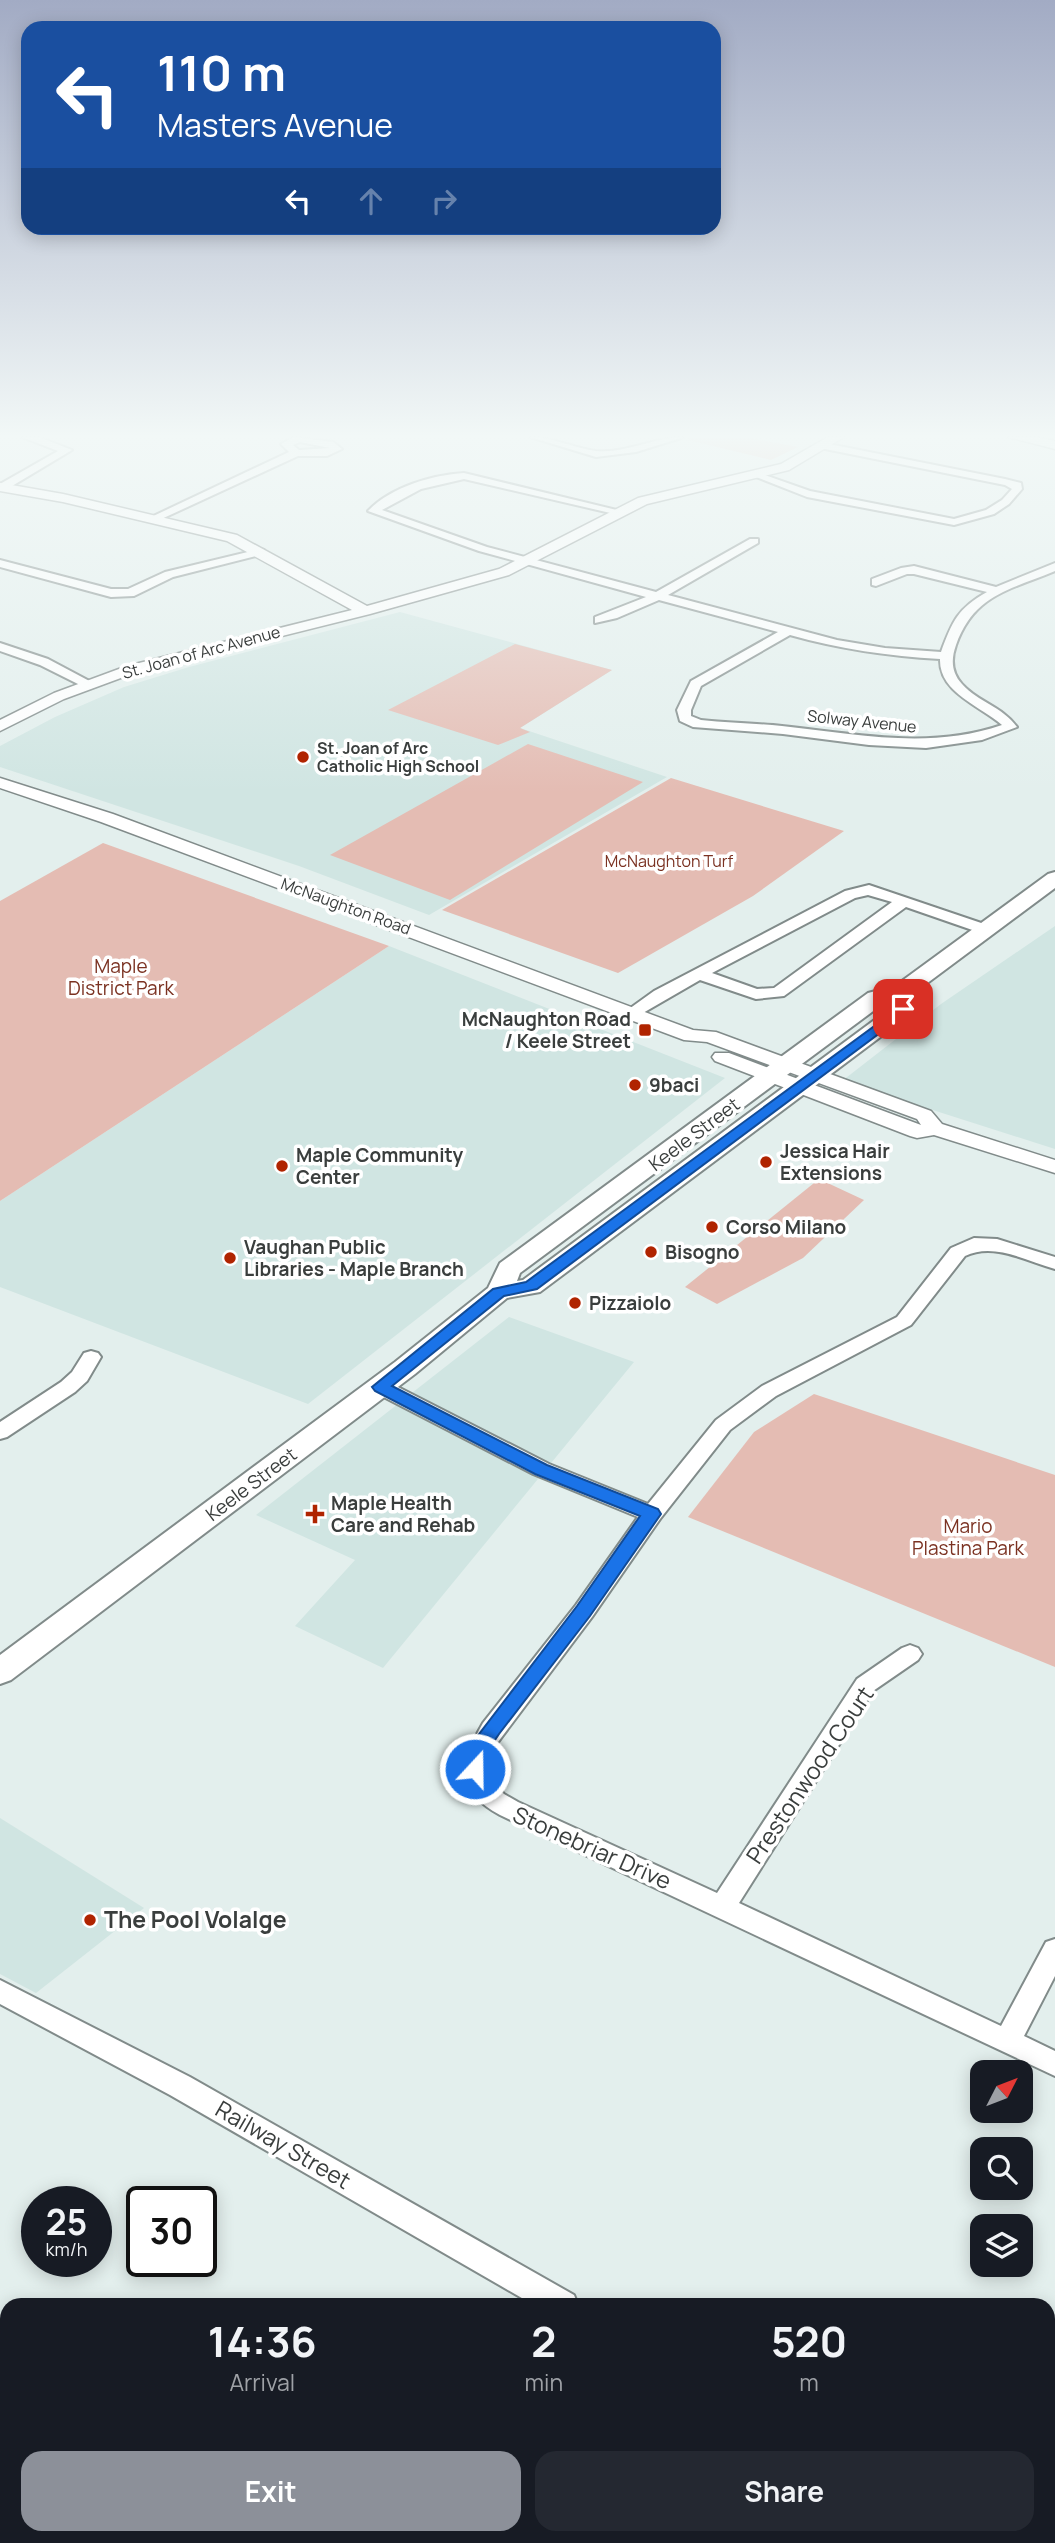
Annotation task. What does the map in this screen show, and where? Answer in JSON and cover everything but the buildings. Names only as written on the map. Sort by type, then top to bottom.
[{"type":"main road","name":"Keele Street","points":[[0,1672],[381,1387],[499,1292],[531,1286],[794,1076],[903,1009],[903,991],[1055,878]]},
{"type":"street","points":[[0,563],[111,593],[130,593],[169,574],[245,556]]},
{"type":"street","points":[[267,556],[365,611]]},
{"type":"street","points":[[508,556],[863,649],[946,656],[963,614],[997,591],[1055,567]]},
{"type":"street","name":"St. Joan of Arc Avenue","points":[[0,726],[59,695],[132,669],[486,578],[538,556]]},
{"type":"street","points":[[598,620],[626,612],[735,556]]},
{"type":"street","points":[[876,582],[905,570],[914,570],[997,591]]},
{"type":"street","name":"Solway Avenue","points":[[789,631],[696,684],[684,710],[685,718],[698,724],[783,730],[900,745],[931,745],[983,737],[1010,727],[1006,721],[957,687],[946,668],[946,656]]},
{"type":"street","points":[[0,648],[44,662],[89,684]]},
{"type":"street","name":"McNaughton Road","points":[[0,783],[107,818],[691,1036],[693,1046],[794,1076],[917,1132],[935,1128],[1055,1167]]},
{"type":"street","points":[[630,1014],[660,994],[850,894],[869,890],[987,930]]},
{"type":"street","points":[[699,974],[756,995],[778,993],[904,901]]},
{"type":"street","name":"Stonebriar Drive","points":[[1055,1263],[997,1245],[974,1244],[958,1252],[904,1321],[769,1391],[723,1426],[652,1514],[584,1611],[492,1729],[480,1747],[475,1769],[485,1792],[502,1808],[526,1815],[1055,2064]]},
{"type":"street","points":[[0,1432],[68,1387],[80,1376],[91,1357]]},
{"type":"street","points":[[381,1387],[541,1469],[652,1514]]},
{"type":"street","name":"Prestonwood Court","points":[[722,1908],[865,1685],[910,1654]]},
{"type":"street","points":[[1007,2041],[1055,1950]]},
{"type":"street","name":"Railway Street","points":[[0,1991],[180,2086],[551,2298]]},
{"type":"shaded area","name":"St. Joan of Arc Catholic High School","points":[[400,612],[612,670],[520,728],[667,777],[429,915],[299,866],[0,767],[0,746],[55,717],[124,687],[189,667]]},
{"type":"shaded area","points":[[1055,926],[1055,1149],[842,1081],[941,1004]]},
{"type":"shaded area","points":[[389,946],[725,1078],[308,1404],[0,1287],[0,1201]]},
{"type":"shaded area","points":[[509,1317],[634,1362],[383,1668],[295,1626],[355,1560],[256,1515]]},
{"type":"shaded area","points":[[0,1818],[144,1908],[36,1993],[0,1974]]},
{"type":"green space","points":[[515,644],[612,670],[520,728],[530,732],[498,745],[388,710]]},
{"type":"green space","points":[[528,744],[643,782],[450,900],[330,855]]},
{"type":"green space","name":"McNaughton Turf","points":[[671,778],[844,831],[753,896],[618,973],[442,910]]},
{"type":"green space","name":"Maple District Park","points":[[103,843],[389,946],[0,1201],[0,901]]},
{"type":"green space","points":[[819,1179],[864,1200],[803,1258],[717,1304],[685,1287]]},
{"type":"green space","name":"Mario Plastina Park","points":[[814,1394],[1055,1475],[1055,1667],[688,1517],[754,1432]]},
{"type":"place","name":"St. Joan of Arc Catholic High School","points":[[303,757]]},
{"type":"place","name":"McNaughton Road / Keele Street","points":[[645,1030]]},
{"type":"place","name":"9baci","points":[[635,1085]]},
{"type":"place","name":"Jessica Hair Extensions","points":[[766,1162]]},
{"type":"place","name":"Maple Community Center","points":[[282,1166]]},
{"type":"place","name":"Corso Milano","points":[[712,1227]]},
{"type":"place","name":"Bisogno","points":[[651,1252]]},
{"type":"place","name":"Vaughan Public Libraries - Maple Branch","points":[[230,1258]]},
{"type":"place","name":"Pizzaiolo","points":[[575,1303]]},
{"type":"place","name":"Maple Health Care and Rehab","points":[[315,1514]]},
{"type":"place","name":"The Pool Volalge","points":[[90,1920]]},
{"type":"route","points":[[475,1769],[480,1747],[492,1729],[584,1611],[652,1514],[541,1469],[381,1387],[499,1292],[531,1286],[903,1009]]}]
